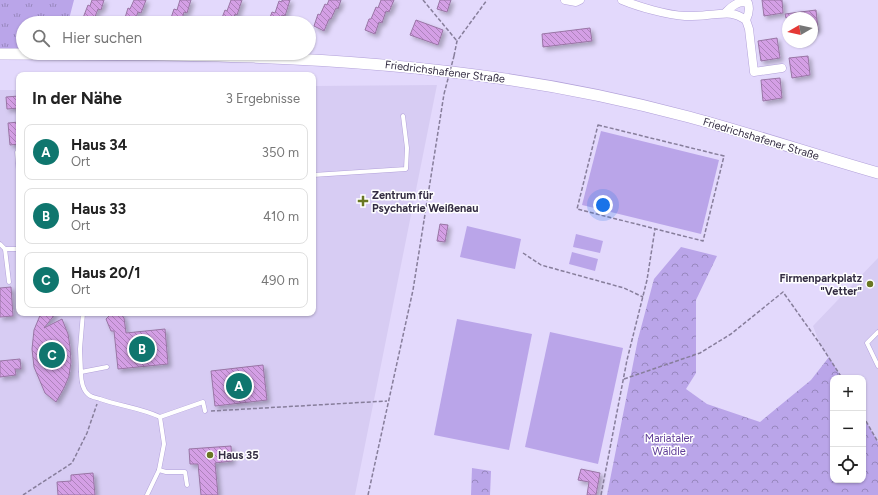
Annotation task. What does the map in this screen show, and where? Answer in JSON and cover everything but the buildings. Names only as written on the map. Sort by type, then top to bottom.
[{"type":"main road","name":"Friedrichshafener Straße","points":[[0,54],[16,54]]},
{"type":"main road","name":"Friedrichshafener Straße","points":[[316,60],[382,64],[505,79],[597,95],[688,117],[878,174]]},
{"type":"street","points":[[565,0],[576,2],[580,0]]},
{"type":"street","points":[[622,0],[634,5],[684,16],[726,12],[738,15],[746,20]]},
{"type":"street","points":[[726,12],[738,2],[744,1],[748,3],[749,8],[746,20],[749,29],[754,72],[782,68]]},
{"type":"lane","points":[[316,175],[406,169],[408,148],[403,116]]},
{"type":"lane","points":[[0,244],[5,249],[9,282]]},
{"type":"lane","points":[[5,249],[16,249]]},
{"type":"lane","points":[[83,316],[80,378],[83,387],[89,395],[108,402],[149,412],[160,417],[203,402],[206,411]]},
{"type":"lane","points":[[878,332],[867,343],[878,366]]},
{"type":"lane","points":[[81,372],[107,367]]},
{"type":"lane","points":[[147,495],[158,470],[164,444],[160,417]]},
{"type":"lane","points":[[158,470],[166,472],[185,472],[187,485]]},
{"type":"path","points":[[423,0],[457,41]]},
{"type":"path","points":[[368,495],[413,290],[444,94],[457,41],[487,0]]},
{"type":"path","points":[[598,125],[724,156],[703,241],[655,229],[577,209],[598,125]]},
{"type":"path","points":[[601,495],[655,229]]},
{"type":"path","points":[[523,254],[542,265],[624,288],[642,297]]},
{"type":"path","points":[[624,379],[700,352],[731,334],[783,292],[840,375]]},
{"type":"path","points":[[23,495],[72,463],[87,433],[98,399]]},
{"type":"path","points":[[206,411],[388,401]]},
{"type":"path","points":[[866,421],[878,442]]},
{"type":"shaded area","name":"Zentrum für Psychatrie Weißenau","points":[[437,85],[355,495],[0,495],[0,90],[16,90],[16,316],[316,316],[316,86]]},
{"type":"shaded area","points":[[878,258],[878,442],[866,421],[866,375],[840,375],[820,344],[813,326]]},
{"type":"green space","points":[[0,0],[74,0],[70,16],[16,16],[16,48],[0,48]]},
{"type":"green space","points":[[601,131],[719,160],[701,234],[582,205]]},
{"type":"green space","points":[[467,226],[521,239],[515,269],[460,257]]},
{"type":"green space","points":[[576,234],[603,241],[600,253],[573,247]]},
{"type":"green space","name":"Mariataler Wäldle","points":[[681,247],[717,256],[696,300],[696,373],[686,389],[707,404],[760,422],[811,380],[829,357],[840,375],[830,375],[830,483],[866,483],[866,421],[878,442],[878,495],[607,495],[638,339],[654,279]]},
{"type":"green space","points":[[572,252],[598,259],[595,271],[569,264]]},
{"type":"green space","points":[[457,319],[532,334],[509,450],[434,435]]},
{"type":"green space","points":[[550,332],[623,348],[598,464],[525,447]]},
{"type":"green space","points":[[472,468],[491,471],[490,495],[471,495]]},
{"type":"place","name":"Zentrum für Psychatrie Weißenau","points":[[363,201]]},
{"type":"place","name":"Firmenparkplatz \"Vetter\"","points":[[870,284]]},
{"type":"place","name":"Haus 33","points":[[142,349]]},
{"type":"place","name":"Haus 20/1","points":[[52,355]]},
{"type":"place","name":"Haus 34","points":[[239,386]]},
{"type":"place","name":"Haus 35","points":[[210,455]]}]
